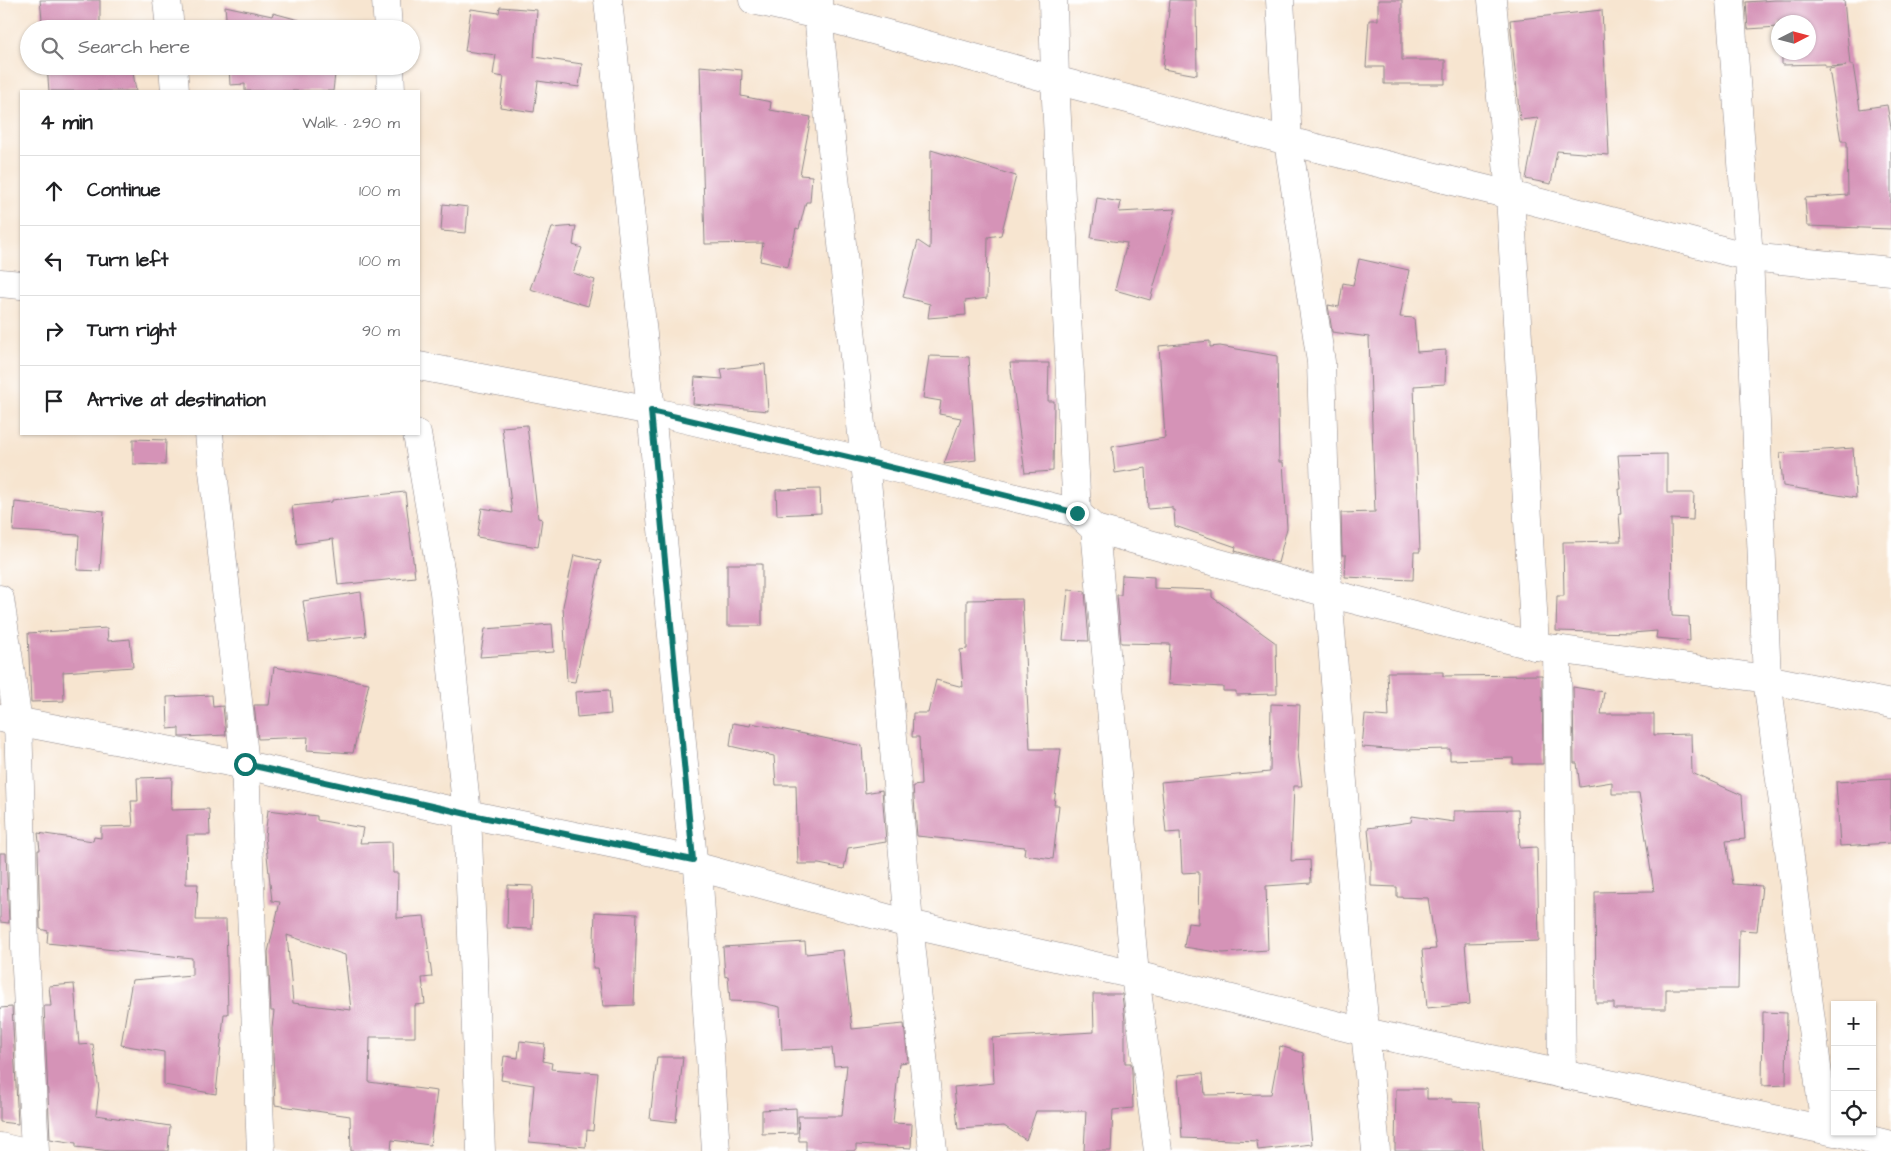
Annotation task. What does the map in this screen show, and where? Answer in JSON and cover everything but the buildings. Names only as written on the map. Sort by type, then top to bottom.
[{"type":"street","points":[[167,0],[169,20]]},
{"type":"street","points":[[386,0],[387,20]]},
{"type":"street","points":[[608,0],[651,411],[695,863],[716,1151]]},
{"type":"street","points":[[754,0],[818,8],[1055,80],[1288,141],[1510,195],[1749,257],[1891,271]]},
{"type":"street","points":[[1053,0],[1055,80],[1086,521],[1135,975],[1158,1151]]},
{"type":"street","points":[[1280,0],[1288,141],[1321,362],[1328,593],[1346,820],[1376,1151]]},
{"type":"street","points":[[1492,0],[1510,195],[1546,647],[1562,1074]]},
{"type":"street","points":[[1730,0],[1749,257],[1767,679],[1831,1117]]},
{"type":"street","points":[[818,8],[889,691],[909,924],[932,1151]]},
{"type":"street","points":[[174,75],[175,90]]},
{"type":"street","points":[[390,75],[391,90]]},
{"type":"street","points":[[0,283],[20,285]]},
{"type":"street","points":[[420,366],[651,411],[865,461],[1086,521],[1328,593],[1546,647],[1767,679],[1891,704]]},
{"type":"street","points":[[208,435],[245,764],[261,1151]]},
{"type":"street","points":[[417,435],[444,592],[467,814],[481,1151]]},
{"type":"street","points":[[0,599],[25,948],[35,1151]]},
{"type":"street","points":[[9,720],[245,764],[695,863],[909,924],[1135,975],[1365,1032],[1831,1131]]},
{"type":"street","points":[[1854,1136],[1891,1145]]},
{"type":"street","points":[[0,1147],[17,1151]]},
{"type":"route","points":[[245,764],[467,814],[693,860],[651,411],[1077,513]]}]
